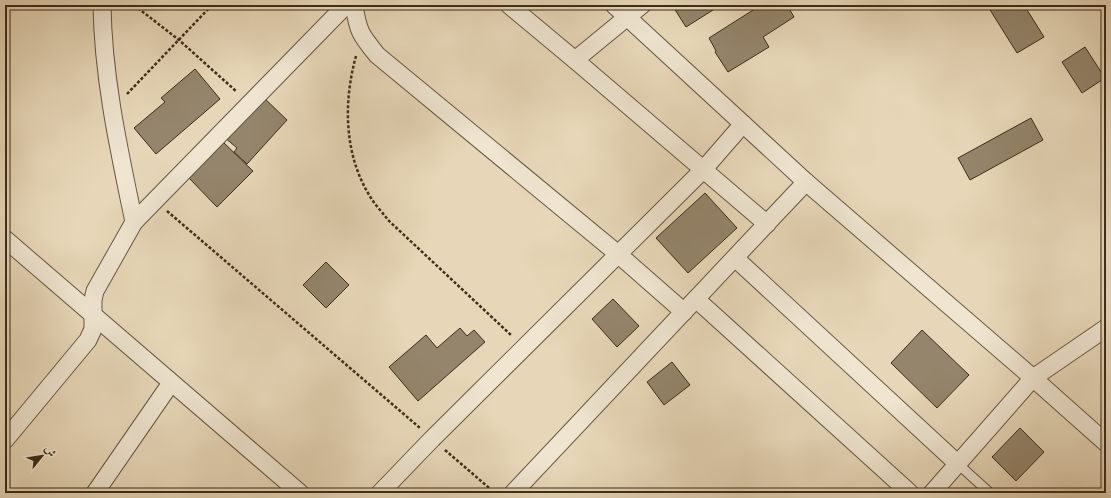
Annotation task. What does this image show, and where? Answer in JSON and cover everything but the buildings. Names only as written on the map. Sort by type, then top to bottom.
[{"type":"street","points":[[102,5],[102,35],[116,138],[134,222]]},
{"type":"street","points":[[5,440],[88,340],[93,329],[93,300],[95,290],[134,222],[346,5]]},
{"type":"street","points":[[354,5],[357,25],[361,36],[377,55],[618,254],[684,312]]},
{"type":"street","points":[[509,5],[767,224]]},
{"type":"street","points":[[614,5],[806,182],[1106,443]]},
{"type":"street","points":[[575,60],[642,5]]},
{"type":"street","points":[[380,493],[432,439],[703,170],[743,124]]},
{"type":"street","points":[[513,493],[806,182]]},
{"type":"street","points":[[5,239],[300,493]]},
{"type":"street","points":[[735,258],[958,464]]},
{"type":"street","points":[[696,299],[910,493]]},
{"type":"street","points":[[932,493],[1033,378],[1106,328]]},
{"type":"street","points":[[95,493],[171,383]]},
{"type":"lane","points":[[958,464],[990,493]]},
{"type":"path","points":[[134,5],[179,40],[249,103]]},
{"type":"path","points":[[112,108],[212,5]]},
{"type":"path","points":[[361,36],[351,74],[348,109],[349,145],[359,175],[371,198],[388,220],[524,348]]},
{"type":"path","points":[[155,200],[495,493]]}]
